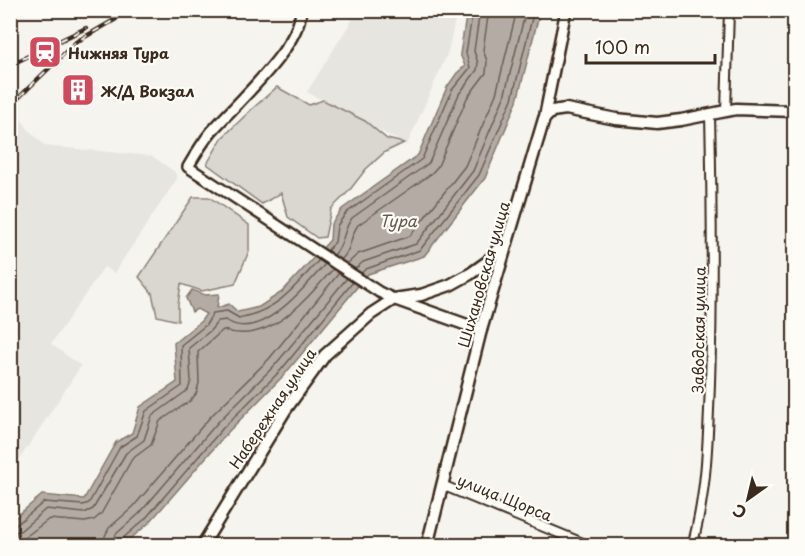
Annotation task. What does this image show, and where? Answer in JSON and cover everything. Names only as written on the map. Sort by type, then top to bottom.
[{"type":"main road","points":[[544,119],[552,111],[566,109],[645,122],[681,120],[726,111],[750,109],[795,111]]},
{"type":"main road","name":"Шихановская улица","points":[[427,546],[481,330],[544,119]]},
{"type":"main road","name":"Набережная улица","points":[[202,546],[286,409],[319,363],[348,333],[394,299],[421,295],[450,285],[470,274],[487,262],[508,237]]},
{"type":"main road","points":[[394,299],[481,330]]},
{"type":"street","points":[[301,10],[298,28],[282,53],[210,134],[188,167],[379,292],[394,299]]},
{"type":"street","name":"Шихановская улица","points":[[544,119],[566,10]]},
{"type":"street","points":[[726,111],[729,10]]},
{"type":"street","name":"Заводская улица","points":[[692,546],[700,518],[708,454],[713,303],[710,114]]},
{"type":"street","name":"улица Щорса","points":[[442,485],[590,546]]},
{"type":"shaded area","points":[[340,11],[457,11],[448,52],[407,145],[307,92],[352,20]]},
{"type":"shaded area","points":[[277,87],[309,105],[323,100],[365,121],[387,139],[404,143],[385,152],[366,169],[331,209],[325,237],[317,238],[288,217],[281,193],[262,204],[207,164],[222,138]]},
{"type":"shaded area","points":[[10,104],[29,130],[45,146],[152,156],[175,172],[177,179],[114,273],[104,267],[51,344],[81,366],[11,472]]},
{"type":"shaded area","points":[[193,197],[209,197],[249,225],[249,251],[235,284],[202,291],[181,284],[178,321],[157,316],[152,293],[139,277]]},
{"type":"water","name":"Тура","points":[[467,11],[540,11],[517,101],[485,178],[424,256],[368,274],[285,374],[228,432],[149,523],[123,545],[11,546],[11,521],[42,495],[84,499],[116,442],[132,433],[140,407],[177,382],[174,343],[201,321],[206,314],[197,309],[192,312],[186,298],[192,290],[205,295],[219,294],[217,308],[229,304],[238,312],[259,307],[282,292],[330,240],[331,224],[342,209],[418,155],[447,87],[465,66],[460,54]]},
{"type":"railway","points":[[10,106],[76,42],[116,19]]},
{"type":"railway","points":[[10,65],[86,28]]},
{"type":"place","name":"Нижняя Тура","points":[[45,52]]},
{"type":"place","name":"Ж/Д Вокзал","points":[[78,90]]}]
